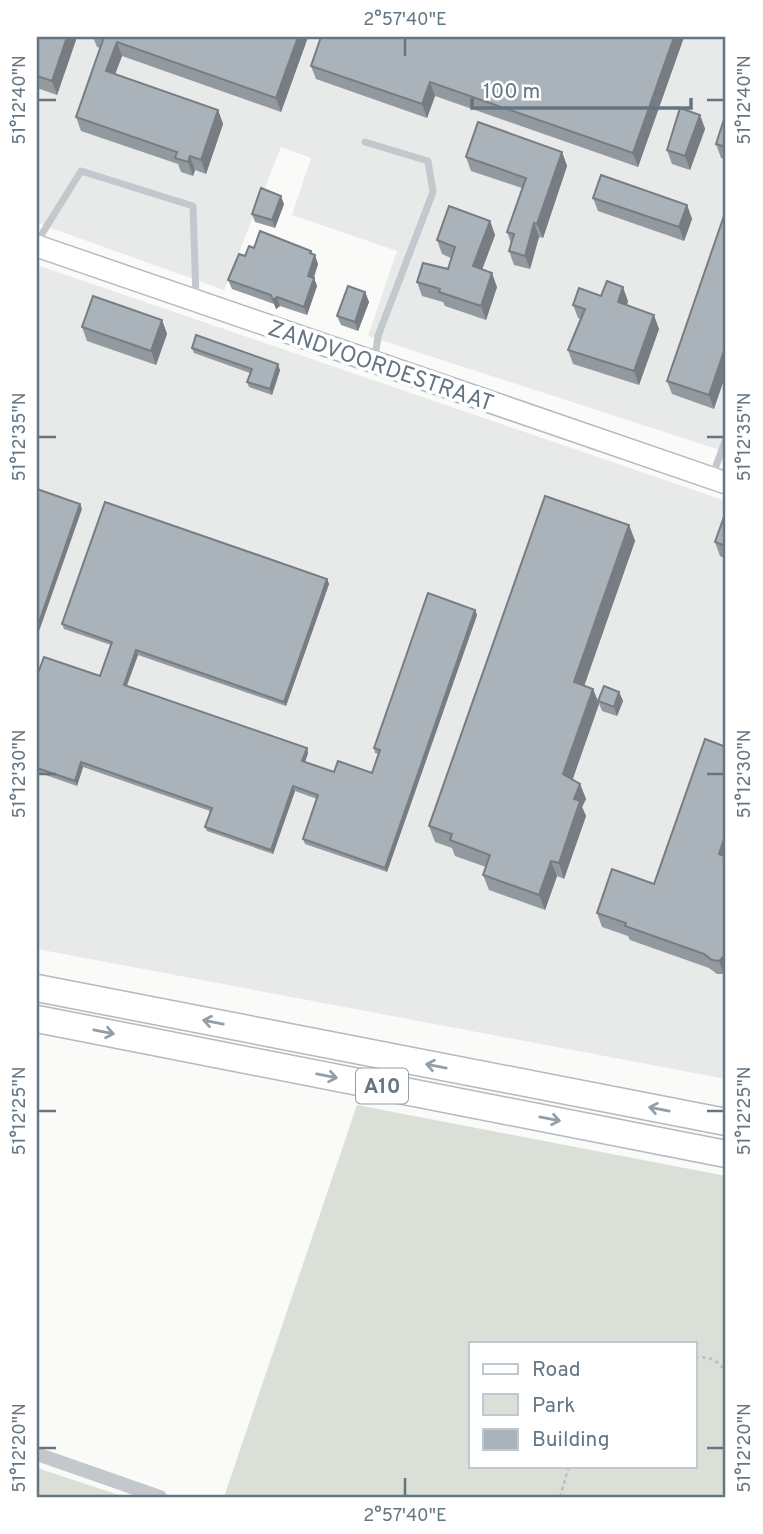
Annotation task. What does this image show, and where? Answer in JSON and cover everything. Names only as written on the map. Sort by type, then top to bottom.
[{"type":"highway","name":"A10","points":[[37,988],[726,1122]]},
{"type":"highway","name":"A10","points":[[37,1019],[726,1154]]},
{"type":"main road","name":"ZANDVOORDESTRAAT","points":[[37,244],[719,481]]},
{"type":"street","points":[[37,1454],[160,1497]]},
{"type":"lane","points":[[365,142],[428,162],[433,192],[378,336],[374,362]]},
{"type":"lane","points":[[37,244],[81,171],[193,206],[196,301]]},
{"type":"lane","points":[[719,481],[726,439]]},
{"type":"path","points":[[696,1357],[710,1357],[726,1372]]},
{"type":"path","points":[[560,1497],[568,1468]]},
{"type":"shaded area","points":[[37,37],[726,37],[726,452],[368,336],[397,251],[292,215],[311,158],[281,147],[224,290],[37,223]]},
{"type":"shaded area","points":[[37,265],[726,501],[726,1079],[37,949]]},
{"type":"green space","points":[[357,1105],[726,1176],[726,1497],[224,1497]]},
{"type":"green space","points":[[37,1468],[125,1497],[37,1497]]},
{"type":"building","points":[[37,37],[67,37],[52,81],[37,76]]},
{"type":"building","points":[[104,37],[298,37],[276,98],[117,42],[106,71],[218,110],[201,160],[190,156],[188,162],[175,158],[177,152],[76,117]]},
{"type":"building","points":[[321,37],[674,37],[633,153],[430,82],[422,104],[311,66]]},
{"type":"building","points":[[680,108],[700,115],[685,156],[667,150]]},
{"type":"building","points":[[726,113],[726,147],[716,144]]},
{"type":"building","points":[[478,122],[562,152],[537,224],[534,223],[525,256],[509,251],[514,234],[507,232],[526,178],[466,157]]},
{"type":"building","points":[[601,175],[687,205],[679,227],[593,198]]},
{"type":"building","points":[[261,188],[281,196],[272,220],[252,214]]},
{"type":"building","points":[[449,206],[490,221],[473,266],[492,273],[481,306],[417,282],[423,263],[448,269],[455,247],[437,240]]},
{"type":"building","points":[[726,210],[726,345],[709,395],[667,381]]},
{"type":"building","points":[[260,231],[315,255],[308,276],[314,278],[304,307],[277,297],[273,300],[271,295],[228,280],[239,254],[245,256],[249,246],[254,248]]},
{"type":"building","points":[[607,281],[623,287],[618,302],[654,315],[634,371],[568,350],[585,309],[573,305],[579,288],[601,296]]},
{"type":"building","points":[[348,286],[365,292],[355,322],[337,316]]},
{"type":"building","points":[[93,296],[162,320],[151,351],[82,327]]},
{"type":"building","points":[[196,335],[278,364],[270,389],[247,382],[252,369],[192,348]]},
{"type":"building","points":[[37,489],[80,504],[37,628]]},
{"type":"building","points":[[545,496],[629,525],[574,682],[593,689],[563,774],[580,784],[574,799],[580,801],[559,863],[551,861],[539,895],[483,875],[490,855],[450,840],[452,834],[429,826]]},
{"type":"building","points":[[105,502],[327,579],[284,702],[136,650],[124,685],[307,748],[302,761],[334,772],[338,761],[372,773],[380,750],[374,748],[428,593],[475,610],[385,868],[303,839],[318,795],[293,786],[271,850],[205,827],[212,808],[81,762],[75,781],[37,768],[37,672],[44,657],[100,676],[112,642],[62,624]]},
{"type":"building","points":[[726,514],[726,546],[715,542]]},
{"type":"building","points":[[604,686],[619,692],[614,707],[598,701]]},
{"type":"building","points":[[705,739],[726,747],[726,833],[719,854],[726,857],[726,952],[719,961],[597,913],[612,869],[654,884]]}]
